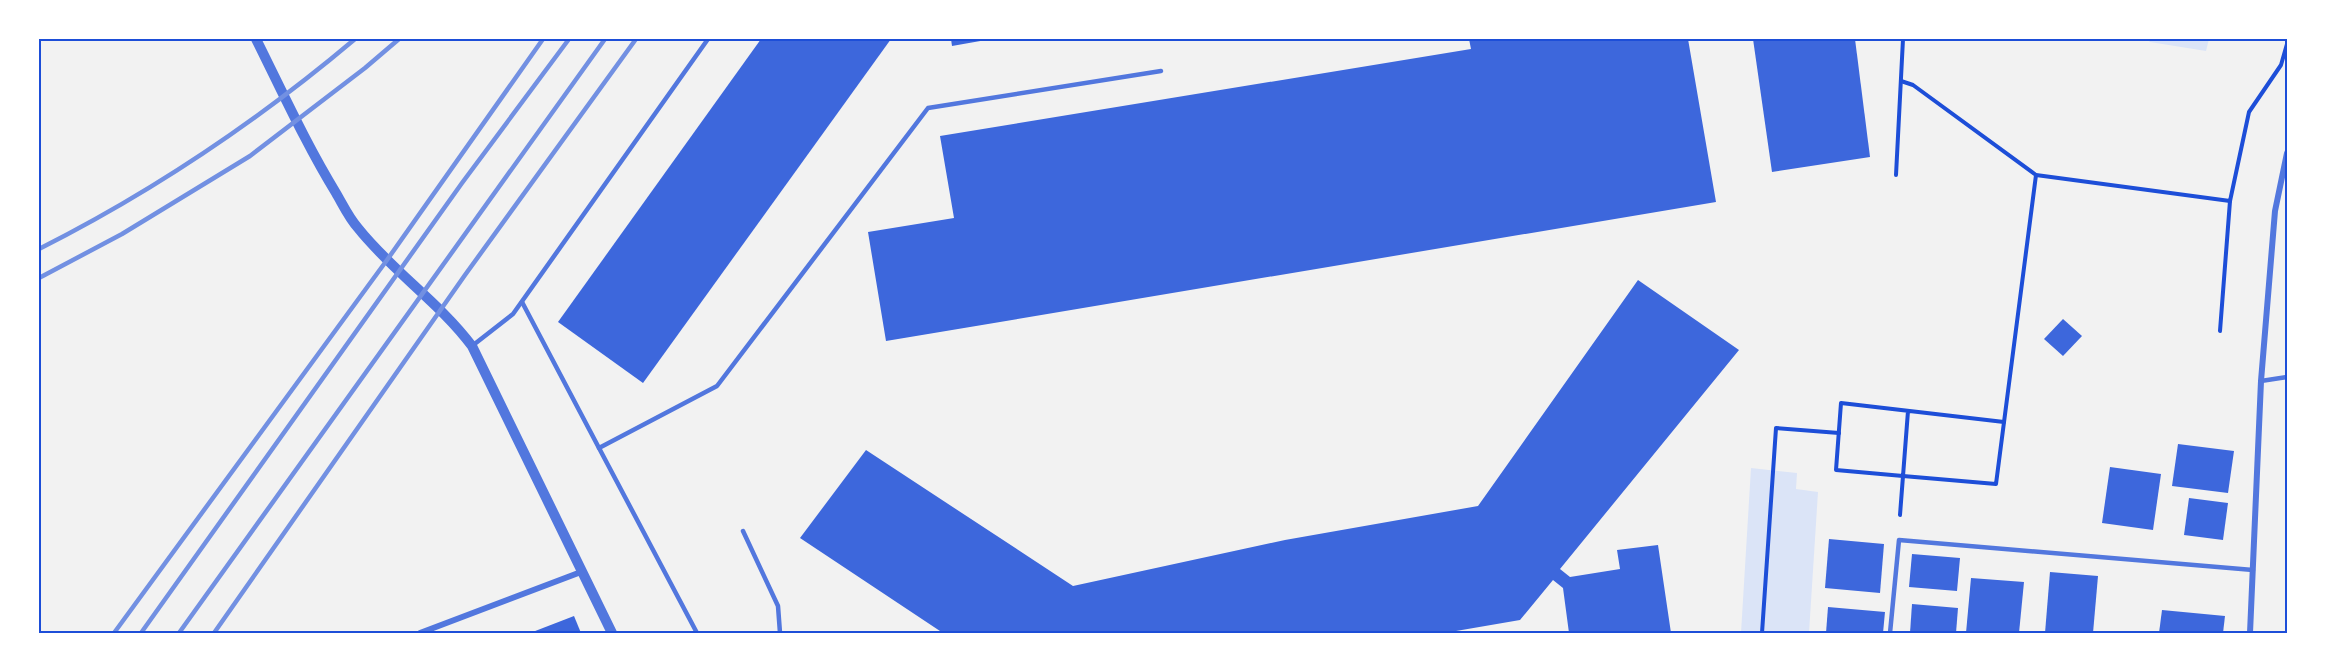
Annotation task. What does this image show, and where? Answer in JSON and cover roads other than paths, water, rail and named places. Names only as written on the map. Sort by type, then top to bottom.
[{"type":"street","points":[[256,39],[317,163],[357,227],[399,272],[453,322],[472,346],[612,633]]},
{"type":"street","points":[[2250,633],[2261,381],[2274,211],[2287,153]]},
{"type":"street","points":[[420,633],[581,573]]},
{"type":"lane","points":[[472,346],[513,314],[708,39]]},
{"type":"lane","points":[[599,448],[717,386],[928,108],[1161,71]]},
{"type":"lane","points":[[521,302],[697,633]]},
{"type":"lane","points":[[2261,381],[2287,377]]},
{"type":"lane","points":[[743,531],[778,606],[780,633]]},
{"type":"lane","points":[[1890,633],[1899,540],[2253,570]]},
{"type":"railway","points":[[39,249],[123,204],[203,153],[281,98],[355,39]]},
{"type":"railway","points":[[39,278],[122,234],[250,156],[365,68],[399,39]]},
{"type":"railway","points":[[114,633],[387,260],[543,39]]},
{"type":"railway","points":[[141,633],[462,183],[569,39]]},
{"type":"railway","points":[[179,633],[605,39]]},
{"type":"railway","points":[[214,633],[465,275],[636,39]]}]
